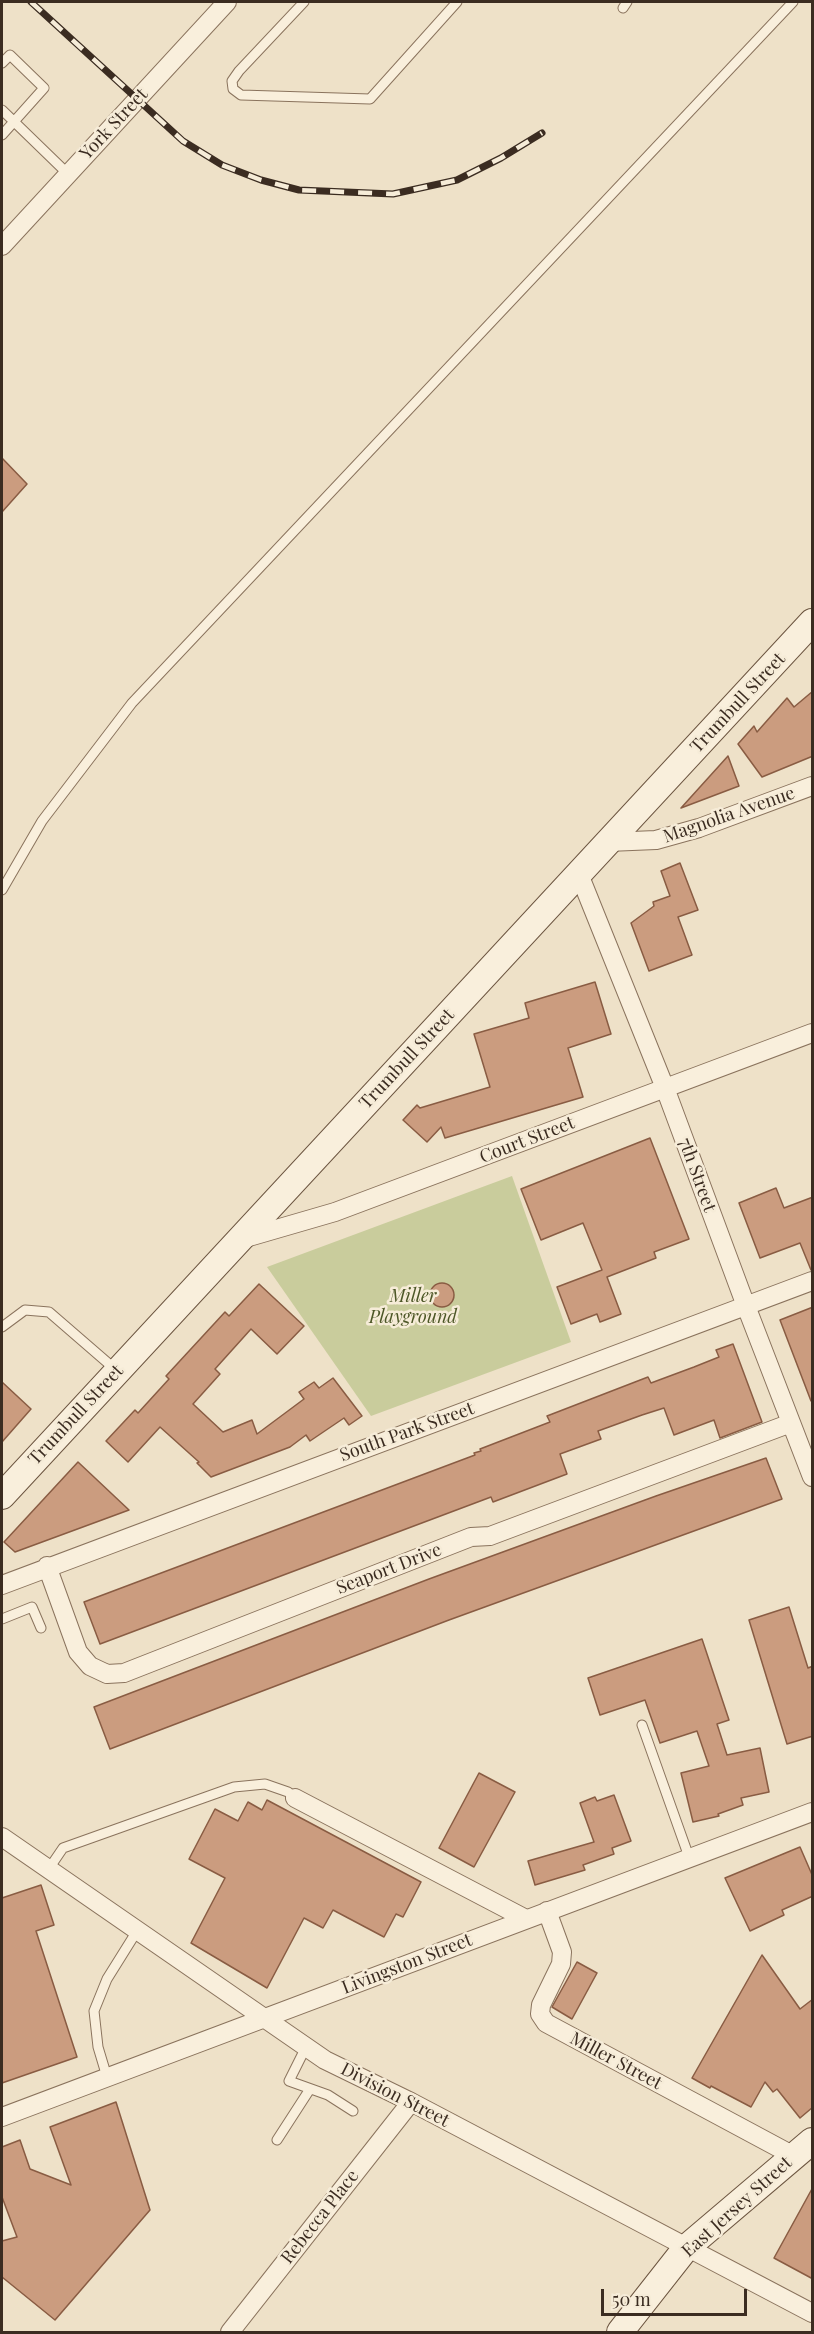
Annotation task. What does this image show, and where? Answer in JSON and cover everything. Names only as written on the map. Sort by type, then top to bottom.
[{"type":"street","name":"York Street","points":[[2,246],[227,2]]},
{"type":"street","name":"Trumbull Street","points":[[2,1496],[813,622]]},
{"type":"street","name":"Magnolia Avenue","points":[[608,842],[656,840],[689,831],[813,786]]},
{"type":"street","name":"7th Street","points":[[579,874],[665,1088],[746,1306],[813,1477]]},
{"type":"street","name":"Court Street","points":[[239,1240],[335,1212],[813,1033]]},
{"type":"street","name":"South Park Street","points":[[2,1585],[47,1566],[813,1281]]},
{"type":"street","name":"Seaport Drive","points":[[47,1566],[78,1652],[90,1666],[107,1674],[124,1673],[471,1537],[490,1536],[791,1423]]},
{"type":"street","points":[[295,1798],[526,1919]]},
{"type":"street","name":"Livingston Street","points":[[2,2117],[813,1812]]},
{"type":"street","name":"Division Street","points":[[2,1837],[325,2060],[411,2102],[813,2313]]},
{"type":"street","name":"Miller Street","points":[[547,1911],[562,1952],[561,1964],[541,2005],[540,2014],[546,2023],[803,2148]]},
{"type":"street","name":"Rebecca Place","points":[[230,2332],[411,2102]]},
{"type":"street","name":"East Jersey Street","points":[[620,2332],[686,2248],[803,2148]]},
{"type":"lane","points":[[304,2],[239,70],[232,81],[233,89],[241,95],[370,99],[457,2]]},
{"type":"lane","points":[[2,890],[42,821],[132,703],[793,2]]},
{"type":"lane","points":[[2,63],[10,55],[44,88],[2,135]]},
{"type":"lane","points":[[2,110],[68,174]]},
{"type":"lane","points":[[2,1327],[25,1310],[49,1312],[117,1371]]},
{"type":"lane","points":[[2,1619],[32,1607],[41,1628]]},
{"type":"lane","points":[[642,1725],[689,1857]]},
{"type":"lane","points":[[48,1870],[63,1848],[234,1787],[265,1784],[288,1792],[295,1798]]},
{"type":"lane","points":[[107,2077],[98,2047],[94,2011],[107,1979],[137,1931]]},
{"type":"lane","points":[[306,2047],[289,2081],[328,2096],[353,2111]]},
{"type":"lane","points":[[277,2140],[310,2089]]},
{"type":"green space","name":"Miller Playground","points":[[512,1176],[571,1342],[371,1416],[267,1267]]},
{"type":"building","points":[[2,458],[27,484],[2,512]]},
{"type":"building","points":[[813,691],[813,756],[762,777],[738,744],[754,726],[757,732],[787,698],[794,707]]},
{"type":"building","points":[[728,756],[739,786],[681,808]]},
{"type":"building","points":[[680,863],[698,910],[678,917],[692,955],[649,971],[631,923],[654,906],[653,902],[670,896],[661,871]]},
{"type":"building","points":[[595,982],[611,1034],[568,1048],[583,1097],[445,1138],[441,1127],[427,1142],[403,1120],[417,1105],[420,1108],[490,1087],[474,1034],[529,1018],[525,1003]]},
{"type":"building","points":[[650,1138],[689,1239],[654,1252],[656,1258],[607,1277],[621,1314],[600,1322],[597,1314],[571,1324],[557,1287],[602,1270],[583,1223],[541,1240],[521,1189]]},
{"type":"building","points":[[776,1188],[784,1208],[813,1197],[813,1270],[811,1270],[800,1243],[760,1258],[739,1203]]},
{"type":"building","points":[[442,1283],[451,1286],[454,1295],[451,1304],[442,1307],[433,1304],[430,1295],[433,1286]]},
{"type":"building","points":[[259,1284],[304,1326],[277,1354],[251,1329],[215,1369],[220,1374],[193,1404],[223,1432],[252,1420],[257,1434],[304,1399],[299,1392],[314,1382],[319,1388],[333,1378],[362,1416],[349,1425],[344,1418],[310,1441],[306,1435],[290,1447],[211,1477],[197,1463],[199,1462],[160,1427],[128,1462],[106,1441],[135,1410],[138,1413],[169,1379],[166,1376],[225,1312],[229,1316]]},
{"type":"building","points":[[813,1307],[813,1401],[811,1401],[780,1320]]},
{"type":"building","points":[[733,1344],[762,1422],[720,1438],[714,1420],[674,1435],[664,1408],[642,1415],[598,1431],[601,1439],[560,1454],[567,1474],[493,1502],[491,1497],[100,1644],[84,1602],[475,1455],[474,1453],[481,1451],[480,1449],[550,1422],[547,1416],[648,1377],[651,1383],[694,1367],[719,1357],[716,1350]]},
{"type":"building","points":[[2,1382],[31,1409],[2,1442]]},
{"type":"building","points":[[766,1458],[782,1499],[449,1620],[110,1749],[94,1707],[429,1579]]},
{"type":"building","points":[[78,1462],[129,1510],[15,1552],[4,1542]]},
{"type":"building","points":[[789,1607],[808,1668],[813,1666],[813,1736],[787,1744],[749,1620]]},
{"type":"building","points":[[702,1639],[729,1720],[717,1724],[727,1755],[760,1748],[769,1792],[741,1798],[743,1805],[718,1814],[719,1816],[693,1822],[681,1773],[709,1766],[697,1731],[660,1743],[645,1700],[600,1715],[588,1678]]},
{"type":"building","points":[[479,1773],[515,1792],[474,1867],[439,1848]]},
{"type":"building","points":[[614,1795],[631,1841],[612,1848],[614,1854],[583,1865],[585,1870],[535,1885],[528,1861],[594,1842],[580,1803],[595,1797],[597,1801]]},
{"type":"building","points":[[267,1800],[421,1882],[403,1917],[396,1914],[384,1937],[333,1910],[323,1928],[304,1918],[267,1988],[191,1943],[225,1878],[189,1859],[215,1809],[238,1821],[248,1802],[262,1810]]},
{"type":"building","points":[[800,1847],[813,1877],[813,1896],[782,1910],[784,1915],[750,1931],[725,1878]]},
{"type":"building","points":[[41,1885],[54,1925],[36,1931],[77,2057],[2,2083],[2,1898]]},
{"type":"building","points":[[762,1955],[800,2009],[813,1999],[813,2107],[800,2118],[777,2089],[773,2092],[765,2082],[751,2107],[692,2078]]},
{"type":"building","points":[[577,1962],[597,1973],[572,2019],[552,2007]]},
{"type":"building","points":[[116,2102],[150,2210],[55,2320],[2,2277],[2,2241],[17,2237],[2,2197],[2,2147],[20,2140],[30,2169],[71,2185],[50,2127]]},
{"type":"building","points":[[813,2187],[813,2279],[774,2258]]},
{"type":"railway","points":[[31,2],[183,141],[222,165],[261,180],[299,190],[393,194],[457,180],[501,158],[542,133]]}]
